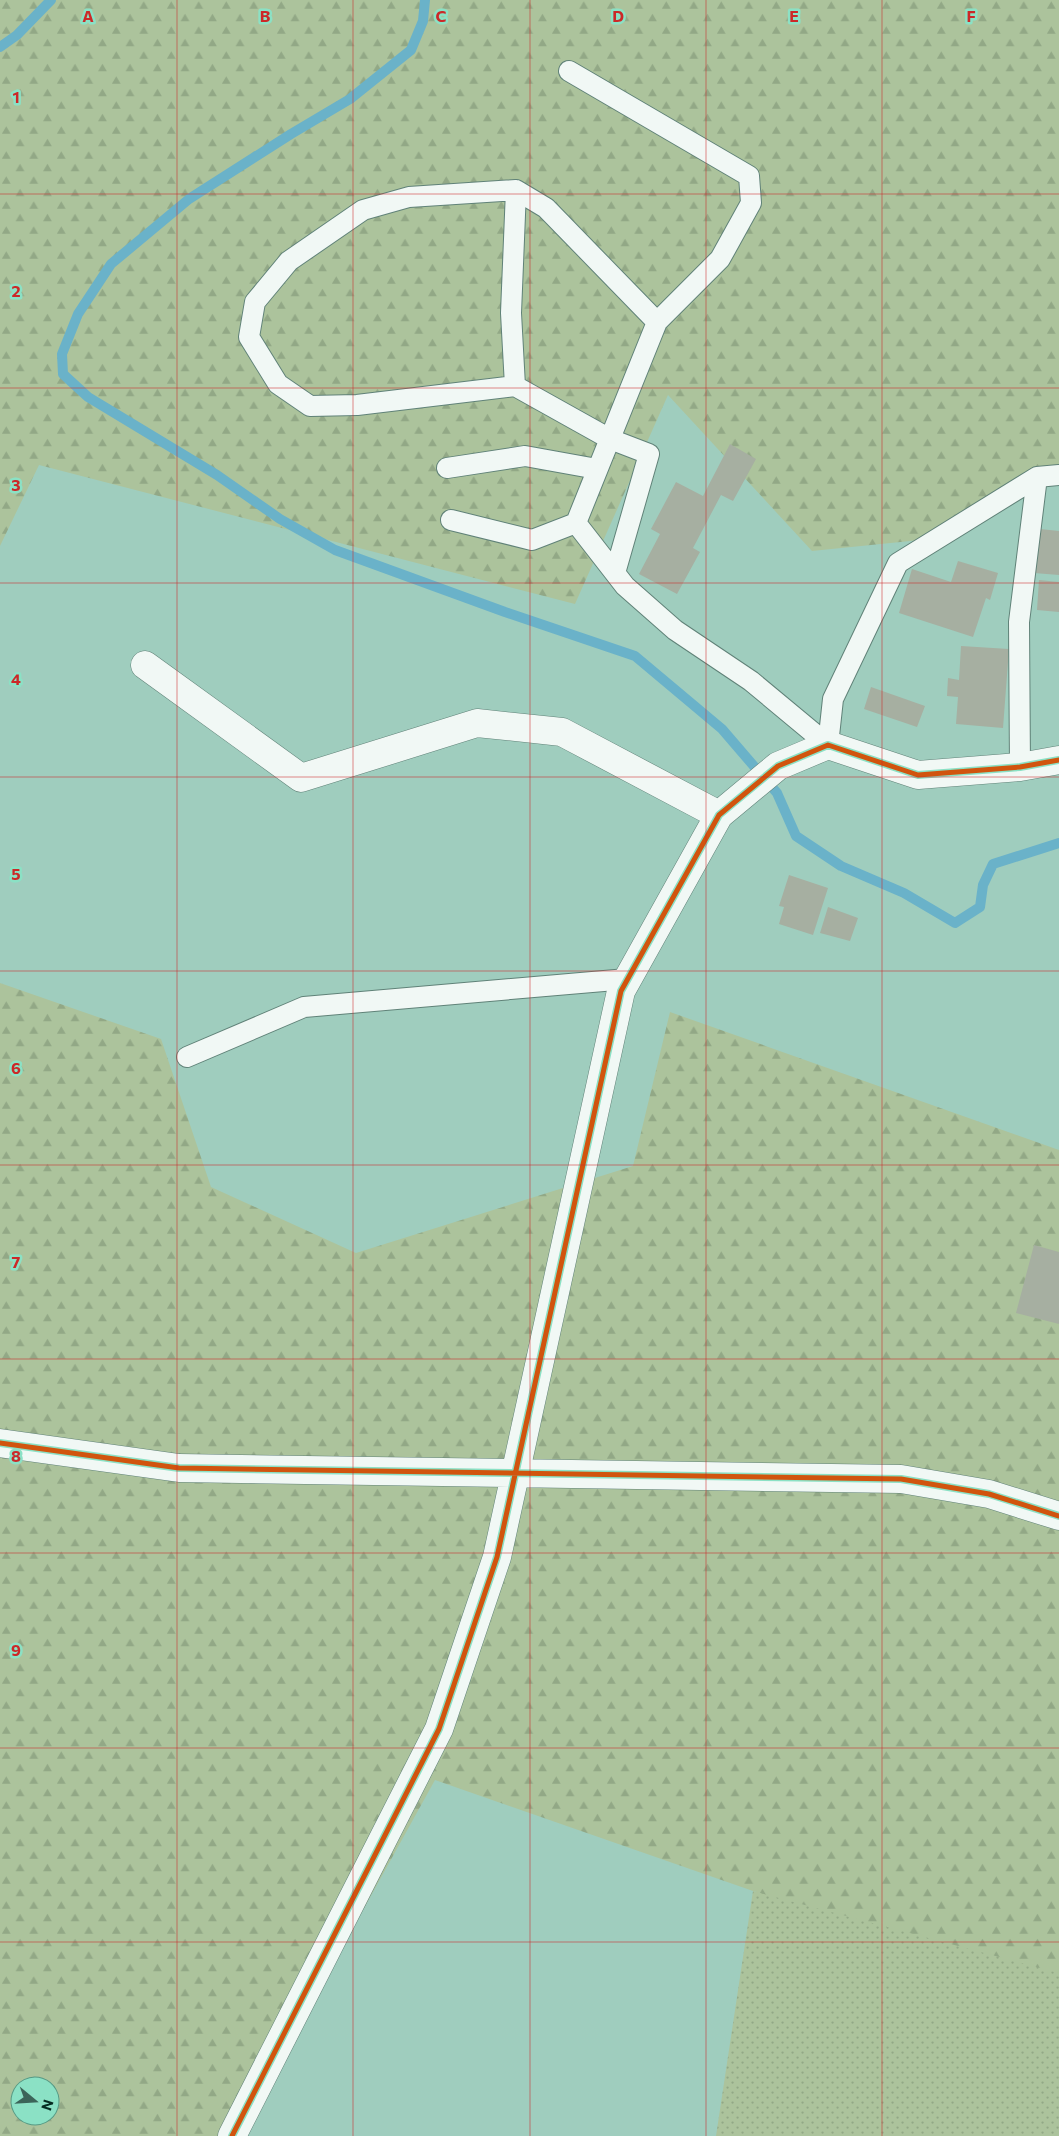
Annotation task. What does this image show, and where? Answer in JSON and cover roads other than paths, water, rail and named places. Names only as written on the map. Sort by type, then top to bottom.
[{"type":"street","points":[[145,665],[301,778],[477,723],[562,732],[719,815]]},
{"type":"street","points":[[232,2136],[439,1729],[497,1557],[514,1472],[619,1000],[627,979],[719,815],[778,766],[828,745],[918,775],[1020,767],[1059,760]]},
{"type":"street","points":[[0,1443],[179,1468],[901,1478],[989,1494],[1059,1516]]},
{"type":"lane","points":[[450,520],[532,540],[576,523],[657,322],[720,259],[751,203],[749,176],[569,71]]},
{"type":"lane","points":[[615,573],[648,454],[610,438],[515,386],[358,405],[310,406],[278,384],[249,337],[255,302],[289,261],[363,210],[408,197],[516,190],[546,208],[657,322]]},
{"type":"lane","points":[[515,386],[511,313],[516,190]]},
{"type":"lane","points":[[447,468],[525,456],[597,469]]},
{"type":"lane","points":[[828,745],[832,699],[898,563],[1037,477],[1059,475]]},
{"type":"lane","points":[[1020,767],[1019,622],[1037,477]]},
{"type":"lane","points":[[576,523],[625,586],[675,630],[751,681],[828,745]]},
{"type":"lane","points":[[187,1057],[304,1007],[627,979]]},
{"type":"waterway","points":[[0,47],[17,35],[51,0]]},
{"type":"waterway","points":[[425,0],[423,21],[411,50],[350,99],[189,199],[111,264],[78,314],[62,354],[63,374],[88,397],[217,475],[280,519],[335,550],[505,612],[635,656],[722,729],[777,793],[796,836],[841,866],[904,893],[955,923],[980,907],[983,885],[993,864],[1059,843]]}]
